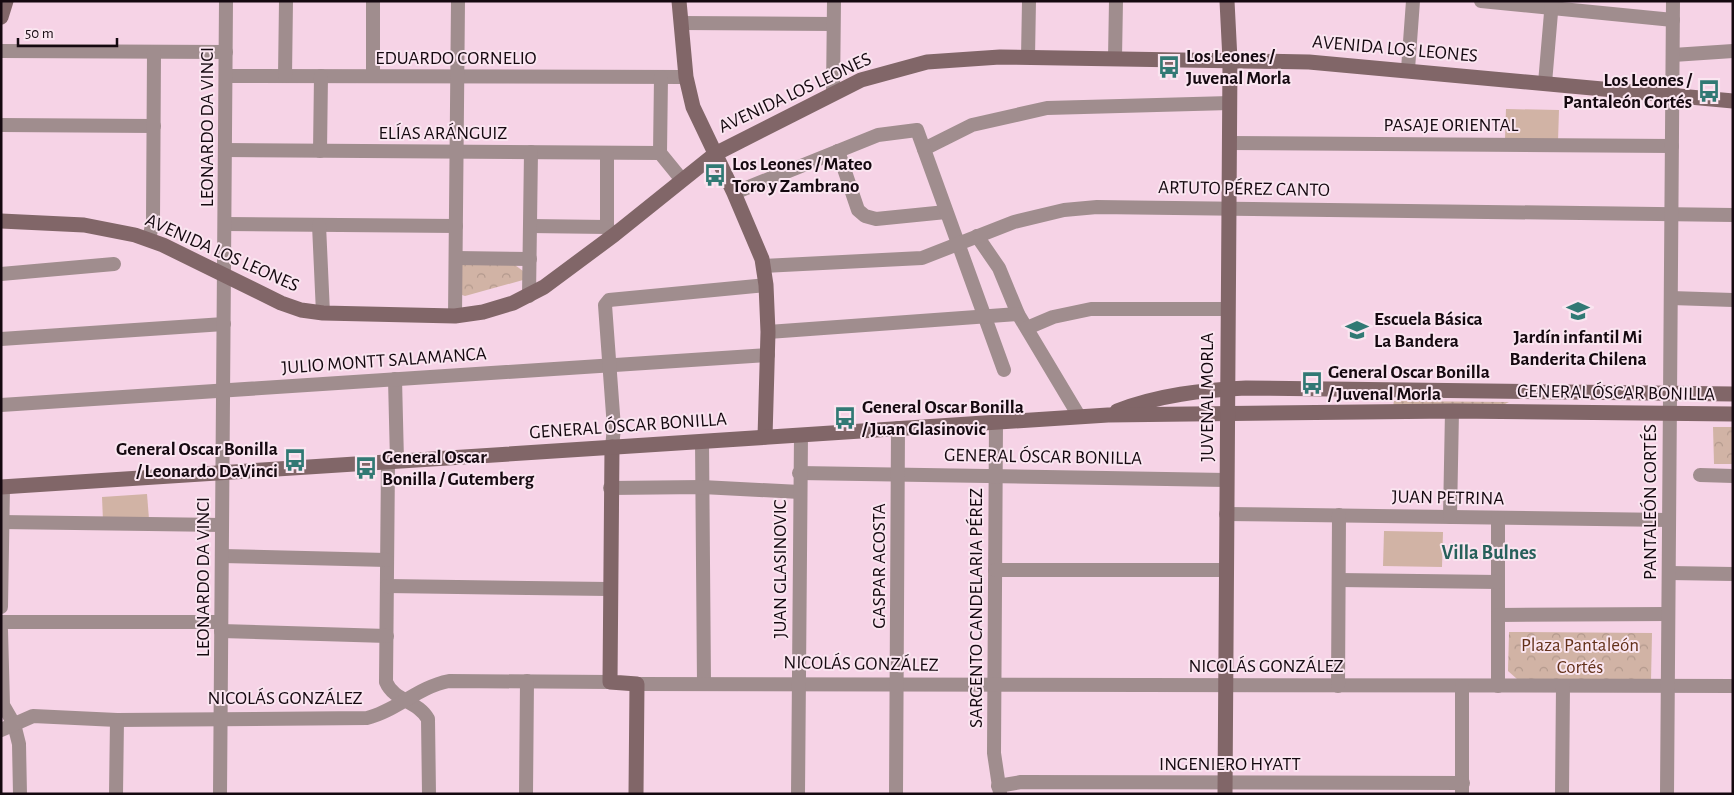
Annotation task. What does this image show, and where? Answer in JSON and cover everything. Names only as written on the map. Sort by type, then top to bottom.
[{"type":"street","points":[[1,17],[6,1]]},
{"type":"street","name":"LEONARDO DA VINCI","points":[[220,794],[223,390],[226,277],[224,224],[226,1]]},
{"type":"street","points":[[286,1],[286,76]]},
{"type":"street","points":[[373,1],[373,76]]},
{"type":"street","points":[[455,316],[458,1]]},
{"type":"street","points":[[678,1],[686,77],[693,107],[734,192],[758,247],[763,266],[766,285],[768,332],[765,437]]},
{"type":"street","points":[[833,93],[834,1]]},
{"type":"street","points":[[1028,57],[1029,1]]},
{"type":"street","points":[[1115,58],[1116,1]]},
{"type":"street","name":"JUVENAL MORLA","points":[[1225,788],[1226,389],[1230,103],[1227,1]]},
{"type":"street","points":[[1408,69],[1413,1]]},
{"type":"street","points":[[1480,1],[1552,5],[1673,20]]},
{"type":"street","name":"PANTALEÓN CORTÉS","points":[[1667,794],[1673,1]]},
{"type":"street","points":[[1546,83],[1552,5]]},
{"type":"street","points":[[681,23],[834,24]]},
{"type":"street","points":[[1,51],[226,52]]},
{"type":"street","points":[[1673,55],[1733,51]]},
{"type":"street","points":[[148,239],[153,221],[154,52]]},
{"type":"street","name":"AVENIDA LOS LEONES","points":[[1,221],[84,225],[121,231],[148,239],[281,303],[300,310],[323,313],[455,316],[497,308],[529,296],[610,231],[715,154],[833,93],[884,72],[927,62],[1028,57],[1329,63],[1733,101]]},
{"type":"street","name":"EDUARDO CORNELIO","points":[[226,76],[686,77]]},
{"type":"street","points":[[320,151],[321,76]]},
{"type":"street","points":[[661,77],[660,153],[682,180]]},
{"type":"street","points":[[924,149],[972,125],[1047,108],[1230,103]]},
{"type":"street","points":[[1,125],[154,126]]},
{"type":"street","points":[[734,192],[878,135],[917,130],[1004,370]]},
{"type":"street","name":"PASAJE ORIENTAL","points":[[1229,143],[1672,146]]},
{"type":"street","name":"ELÍAS ARÁNGUIZ","points":[[225,150],[660,153]]},
{"type":"street","points":[[838,151],[858,210],[865,216],[876,219],[946,212]]},
{"type":"street","points":[[529,296],[531,152]]},
{"type":"street","points":[[530,226],[610,231],[607,153]]},
{"type":"street","name":"ARTUTO PÉREZ CANTO","points":[[763,266],[912,259],[933,255],[977,236],[1027,218],[1080,208],[1228,208],[1733,215]]},
{"type":"street","points":[[224,224],[456,226]]},
{"type":"street","points":[[320,225],[323,313]]},
{"type":"street","points":[[977,236],[999,268],[1018,314],[1079,416]]},
{"type":"street","points":[[456,258],[530,259]]},
{"type":"street","points":[[1,274],[114,264]]},
{"type":"street","points":[[610,682],[610,488],[614,428],[606,305],[609,300],[766,285]]},
{"type":"street","points":[[1671,298],[1733,300]]},
{"type":"street","points":[[1027,328],[1053,316],[1090,308],[1227,309]]},
{"type":"street","points":[[768,332],[984,318],[1018,314]]},
{"type":"street","points":[[1,339],[224,324]]},
{"type":"street","name":"JULIO MONTT SALAMANCA","points":[[1,405],[768,355]]},
{"type":"street","points":[[395,379],[387,560],[386,682],[390,691],[422,709],[428,719],[429,794]]},
{"type":"street","name":"GENERAL ÓSCAR BONILLA","points":[[1108,414],[1170,396],[1226,389],[1733,394]]},
{"type":"street","points":[[1450,517],[1452,411]]},
{"type":"street","name":"GENERAL ÓSCAR BONILLA","points":[[2,487],[1108,414],[1226,415],[1452,411],[1733,414]]},
{"type":"street","name":"SARGENTO CANDELARIA PÉREZ","points":[[996,422],[994,753],[999,790]]},
{"type":"street","name":"GASPAR ACOSTA","points":[[896,794],[898,428]]},
{"type":"street","name":"JUAN GLASINOVIC","points":[[798,794],[799,473],[801,435]]},
{"type":"street","points":[[702,441],[704,683]]},
{"type":"street","name":"GENERAL ÓSCAR BONILLA","points":[[799,473],[1226,480]]},
{"type":"street","points":[[1700,475],[1733,476]]},
{"type":"street","points":[[610,488],[702,486],[800,492]]},
{"type":"street","points":[[1,607],[2,487]]},
{"type":"street","name":"JUAN PETRINA","points":[[1226,514],[1669,520]]},
{"type":"street","points":[[1338,686],[1339,515]]},
{"type":"street","points":[[1498,518],[1498,686]]},
{"type":"street","points":[[2,522],[222,525]]},
{"type":"street","points":[[222,556],[387,560]]},
{"type":"street","points":[[995,570],[1226,570]]},
{"type":"street","points":[[1669,573],[1733,574]]},
{"type":"street","points":[[1339,580],[1498,582]]},
{"type":"street","points":[[387,586],[609,589]]},
{"type":"street","points":[[1498,615],[1668,614]]},
{"type":"street","points":[[1,622],[221,626],[387,636]]},
{"type":"street","points":[[1,630],[3,705],[8,727],[20,744],[20,794]]},
{"type":"street","points":[[526,794],[527,681]]},
{"type":"street","name":"NICOLÁS GONZÁLEZ","points":[[8,727],[33,716],[116,720],[367,718],[378,715],[427,687],[449,682],[1733,686]]},
{"type":"street","points":[[636,794],[637,684]]},
{"type":"street","points":[[1462,686],[1462,788]]},
{"type":"street","points":[[1562,794],[1563,686]]},
{"type":"street","points":[[116,720],[116,794]]},
{"type":"street","name":"INGENIERO HYATT","points":[[999,790],[1021,782],[1225,788],[1462,788]]},
{"type":"green space","points":[[1506,109],[1559,110],[1558,141],[1505,139]]},
{"type":"green space","points":[[460,262],[515,265],[523,271],[523,280],[465,296],[459,294]]},
{"type":"green space","points":[[1394,401],[1509,402],[1499,407],[1393,407]]},
{"type":"green space","points":[[1713,427],[1733,427],[1733,464],[1714,464]]},
{"type":"green space","points":[[147,494],[149,519],[103,521],[102,497]]},
{"type":"green space","points":[[1384,531],[1443,532],[1442,567],[1383,566]]},
{"type":"green space","name":"Plaza Pantaleón Cortés","points":[[1509,632],[1652,633],[1651,681],[1517,679],[1508,671]]},
{"type":"place","name":"Los Leones / Juvenal Morla","points":[[1169,67]]},
{"type":"place","name":"Los Leones / Pantaleón Cortés","points":[[1709,91]]},
{"type":"place","name":"Los Leones / Mateo Toro y Zambrano","points":[[715,175]]},
{"type":"place","name":"Jardín infantil Mi Banderita Chilena","points":[[1578,311]]},
{"type":"place","name":"Escuela Básica La Bandera","points":[[1357,330]]},
{"type":"place","name":"General Oscar Bonilla / Juvenal Morla","points":[[1312,383]]},
{"type":"place","name":"General Oscar Bonilla / Juan Glasinovic","points":[[845,418]]},
{"type":"place","name":"General Oscar Bonilla / Leonardo DaVinci","points":[[295,460]]},
{"type":"place","name":"General Oscar Bonilla / Gutemberg","points":[[366,468]]},
{"type":"district","name":"Villa Bulnes","points":[[1489,553]]}]
